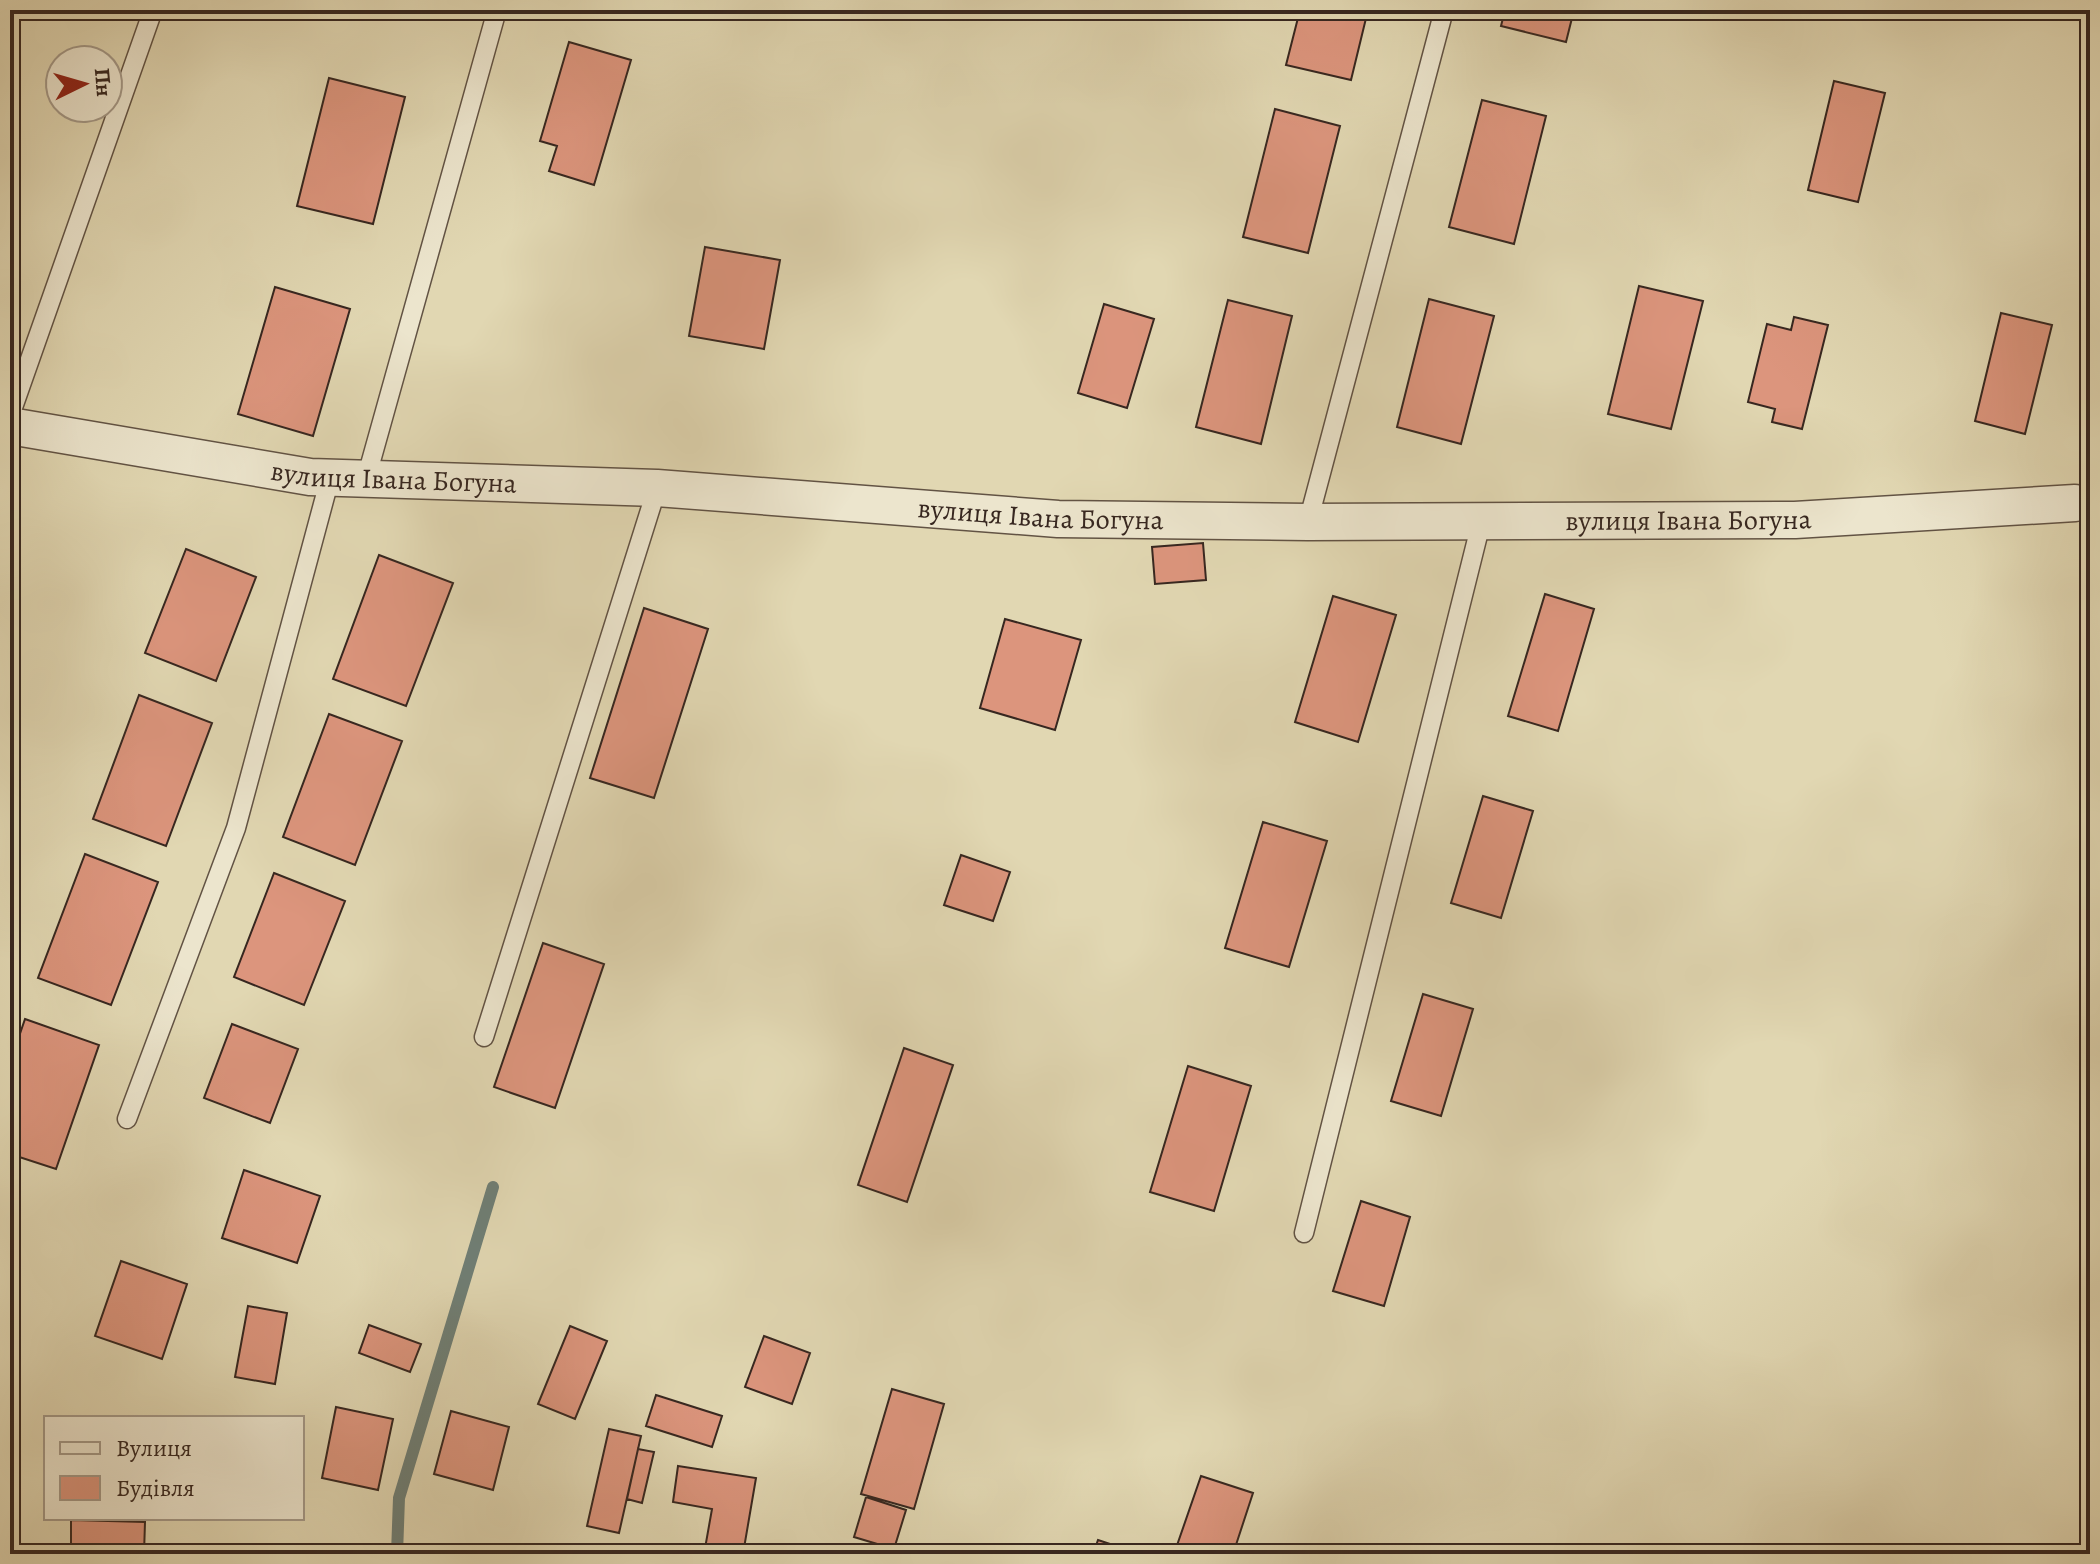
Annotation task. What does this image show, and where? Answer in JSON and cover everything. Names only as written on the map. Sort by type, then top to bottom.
[{"type":"street","name":"вулиця Івана Богуна","points":[[10,426],[310,477],[657,488],[1058,519],[1308,522],[1795,520],[2075,503]]},
{"type":"lane","points":[[10,416],[153,10]]},
{"type":"lane","points":[[366,479],[497,10]]},
{"type":"lane","points":[[1308,522],[1444,10]]},
{"type":"lane","points":[[127,1119],[236,828],[330,478]]},
{"type":"lane","points":[[484,1037],[657,488]]},
{"type":"lane","points":[[1304,1233],[1482,519]]},
{"type":"building","points":[[1300,10],[1368,10],[1351,80],[1286,65]]},
{"type":"building","points":[[1505,10],[1574,10],[1566,42],[1501,26]]},
{"type":"building","points":[[569,42],[631,60],[594,185],[549,171],[557,146],[540,141]]},
{"type":"building","points":[[10,46],[17,46],[12,127],[10,127]]},
{"type":"building","points":[[329,78],[405,97],[373,224],[297,206]]},
{"type":"building","points":[[1834,81],[1885,93],[1858,202],[1808,190]]},
{"type":"building","points":[[1482,100],[1546,116],[1514,244],[1449,227]]},
{"type":"building","points":[[1275,109],[1340,126],[1308,253],[1243,237]]},
{"type":"building","points":[[705,247],[780,260],[764,349],[689,336]]},
{"type":"building","points":[[1639,286],[1703,301],[1671,429],[1608,414]]},
{"type":"building","points":[[275,287],[350,309],[313,436],[238,414]]},
{"type":"building","points":[[1429,299],[1494,316],[1461,444],[1397,427]]},
{"type":"building","points":[[1228,300],[1292,316],[1261,444],[1196,427]]},
{"type":"building","points":[[1104,304],[1154,319],[1127,408],[1078,393]]},
{"type":"building","points":[[2001,313],[2052,325],[2025,434],[1975,421]]},
{"type":"building","points":[[1794,317],[1828,325],[1802,429],[1772,422],[1775,409],[1748,402],[1767,324],[1791,330]]},
{"type":"building","points":[[1203,543],[1206,580],[1155,584],[1152,547]]},
{"type":"building","points":[[186,549],[256,577],[216,681],[145,653]]},
{"type":"building","points":[[379,555],[453,583],[406,706],[333,679]]},
{"type":"building","points":[[1545,594],[1594,609],[1558,731],[1508,716]]},
{"type":"building","points":[[1333,596],[1396,615],[1358,742],[1295,722]]},
{"type":"building","points":[[644,608],[708,629],[654,798],[590,778]]},
{"type":"building","points":[[1005,619],[1081,640],[1055,730],[980,708]]},
{"type":"building","points":[[139,695],[212,723],[166,846],[93,819]]},
{"type":"building","points":[[329,714],[402,741],[355,865],[283,837]]},
{"type":"building","points":[[1483,796],[1533,811],[1501,918],[1451,903]]},
{"type":"building","points":[[1263,822],[1327,841],[1289,967],[1225,948]]},
{"type":"building","points":[[85,854],[158,882],[111,1005],[38,978]]},
{"type":"building","points":[[961,855],[1010,872],[993,921],[944,905]]},
{"type":"building","points":[[274,873],[345,901],[304,1005],[234,977]]},
{"type":"building","points":[[543,943],[604,964],[555,1108],[494,1087]]},
{"type":"building","points":[[1423,994],[1473,1009],[1441,1116],[1391,1101]]},
{"type":"building","points":[[25,1019],[99,1045],[56,1169],[10,1154],[10,1063]]},
{"type":"building","points":[[232,1024],[298,1049],[270,1123],[204,1098]]},
{"type":"building","points":[[904,1048],[953,1065],[907,1202],[858,1185]]},
{"type":"building","points":[[1188,1066],[1251,1086],[1214,1211],[1150,1192]]},
{"type":"building","points":[[244,1170],[320,1196],[297,1263],[222,1238]]},
{"type":"building","points":[[1361,1201],[1410,1217],[1384,1306],[1333,1291]]},
{"type":"building","points":[[121,1261],[187,1284],[162,1359],[95,1336]]},
{"type":"building","points":[[248,1306],[287,1313],[275,1384],[235,1377]]},
{"type":"building","points":[[369,1325],[421,1344],[410,1372],[359,1353]]},
{"type":"building","points":[[570,1326],[607,1341],[575,1419],[538,1404]]},
{"type":"building","points":[[764,1336],[810,1353],[792,1404],[745,1387]]},
{"type":"building","points":[[892,1389],[944,1404],[914,1509],[861,1494]]},
{"type":"building","points":[[656,1395],[722,1416],[712,1447],[646,1426]]},
{"type":"building","points":[[336,1407],[393,1419],[378,1490],[322,1478]]},
{"type":"building","points":[[451,1411],[509,1427],[493,1490],[434,1474]]},
{"type":"building","points":[[609,1429],[641,1436],[619,1533],[587,1526]]},
{"type":"building","points":[[638,1449],[654,1452],[642,1503],[627,1499]]},
{"type":"building","points":[[678,1466],[756,1478],[743,1554],[704,1554],[712,1509],[673,1502]]},
{"type":"building","points":[[1201,1476],[1253,1493],[1233,1554],[1174,1554]]},
{"type":"building","points":[[866,1497],[906,1510],[894,1549],[854,1537]]},
{"type":"building","points":[[71,1520],[145,1522],[144,1554],[71,1554]]},
{"type":"building","points":[[1098,1540],[1140,1554],[1093,1554]]},
{"type":"waterway","points":[[397,1554],[399,1498],[493,1187]]}]
